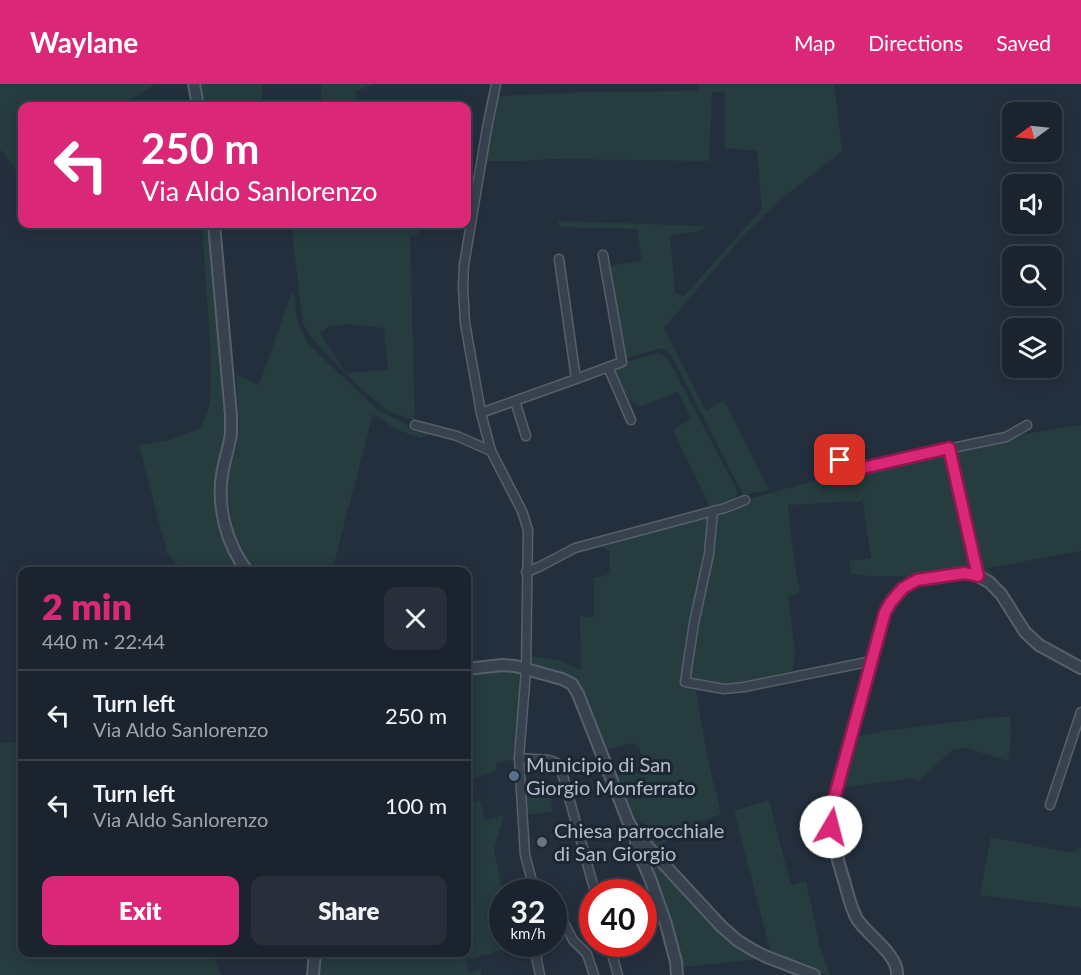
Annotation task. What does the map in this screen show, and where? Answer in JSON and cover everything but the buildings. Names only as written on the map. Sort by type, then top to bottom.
[{"type":"street","points":[[194,84],[197,102]]},
{"type":"street","points":[[471,221],[496,84]]},
{"type":"street","points":[[214,228],[231,415],[231,434],[222,477],[222,508],[229,536],[244,567]]},
{"type":"street","points":[[470,228],[464,266],[465,323],[481,413],[491,451],[522,511],[528,530],[526,670],[519,758],[525,855],[532,879]]},
{"type":"street","points":[[481,413],[622,362],[603,255]]},
{"type":"street","points":[[559,260],[576,379]]},
{"type":"street","points":[[608,367],[631,420]]},
{"type":"street","points":[[515,401],[526,436]]},
{"type":"street","points":[[415,425],[457,436],[491,451]]},
{"type":"street","points":[[840,460],[854,470],[1006,437],[1027,425]]},
{"type":"street","points":[[949,448],[978,576]]},
{"type":"street","points":[[526,572],[575,548],[713,511],[745,500]]},
{"type":"street","points":[[713,511],[709,554],[694,623],[685,682],[724,689],[744,687],[872,661]]},
{"type":"street","points":[[897,975],[895,963],[863,928],[856,916],[832,841],[831,827],[836,792],[885,612],[903,588],[917,580],[965,573],[978,576],[989,582],[1001,594],[1025,632],[1039,645],[1081,668]]},
{"type":"street","points":[[471,668],[514,666],[562,679],[572,684],[628,820],[636,834],[721,926],[738,941],[767,957],[814,975]]},
{"type":"street","points":[[1050,805],[1081,712]]},
{"type":"street","points":[[519,758],[549,760],[560,765],[591,879]]},
{"type":"street","points":[[636,834],[636,846],[666,924],[677,975]]},
{"type":"street","points":[[567,928],[573,940],[587,954],[594,975]]},
{"type":"street","points":[[313,975],[315,957]]},
{"type":"street","points":[[537,957],[540,975]]},
{"type":"street","points":[[613,957],[618,975]]},
{"type":"green space","points":[[0,84],[155,84],[127,102],[18,102],[18,169],[16,170],[0,149]]},
{"type":"green space","points":[[201,84],[262,84],[262,102],[203,102]]},
{"type":"green space","points":[[321,84],[374,84],[356,91],[356,102],[321,102]]},
{"type":"green space","points":[[699,84],[834,84],[842,151],[776,203],[746,233],[664,328],[706,411],[724,400],[769,490],[743,495],[670,353],[661,348],[624,359],[609,272],[613,265],[642,261],[637,229],[560,227],[558,221],[706,226],[700,231],[670,235],[675,293],[684,296],[762,209],[757,151],[725,148],[725,91],[712,93],[709,161],[552,159],[484,161],[496,96],[698,91]]},
{"type":"green space","points":[[202,228],[210,228],[228,415],[221,517],[243,567],[179,567],[167,553],[139,445],[169,440],[202,427],[210,403],[211,359]]},
{"type":"green space","points":[[291,228],[421,228],[420,233],[410,236],[415,421],[387,410],[367,394],[340,368],[309,335],[303,323]],"holes":[[[348,324],[384,328],[388,370],[346,373],[320,333],[330,326]]]},
{"type":"green space","points":[[294,293],[297,320],[308,344],[379,411],[415,428],[435,434],[419,438],[396,429],[373,414],[333,567],[253,567],[243,555],[233,530],[228,495],[228,474],[237,445],[239,427],[236,374],[259,385],[291,294]]},
{"type":"green space","points":[[658,353],[668,359],[736,488],[737,494],[733,503],[711,509],[673,431],[691,418],[678,392],[641,406],[622,396],[608,367]]},
{"type":"green space","points":[[1081,425],[1081,551],[987,568],[1025,621],[992,579],[978,576],[917,580],[903,576],[851,574],[849,561],[871,558],[863,503],[865,494],[862,501],[788,505],[800,593],[788,597],[795,652],[792,678],[744,687],[695,685],[707,755],[721,814],[688,826],[653,851],[649,831],[644,824],[635,819],[616,776],[645,769],[639,747],[633,743],[607,750],[578,685],[527,665],[529,656],[558,660],[581,670],[580,616],[594,617],[594,578],[610,574],[609,550],[601,547],[602,543],[854,470],[1006,437]]},
{"type":"green space","points":[[512,669],[523,677],[515,759],[497,763],[495,771],[473,779],[474,785],[471,786],[471,673]]},
{"type":"green space","points":[[995,717],[1010,717],[1011,736],[1008,761],[966,748],[952,750],[919,781],[912,778],[842,788],[859,736]]},
{"type":"green space","points":[[18,742],[18,957],[214,957],[221,975],[0,975],[0,743]]},
{"type":"green space","points":[[550,786],[552,812],[526,815],[526,788]]},
{"type":"green space","points":[[480,799],[485,820],[504,815],[494,850],[500,879],[489,879],[489,954],[466,960],[469,973],[481,970],[481,975],[316,975],[317,957],[471,957],[471,805]]},
{"type":"green space","points":[[769,800],[791,885],[806,881],[820,947],[830,975],[771,953],[734,811]]},
{"type":"green space","points":[[991,837],[1072,853],[1081,848],[1081,908],[980,895]]},
{"type":"green space","points":[[639,844],[760,959],[684,967],[657,895],[657,879],[651,879]]},
{"type":"place","name":"Municipio di San Giorgio Monferrato","points":[[514,776]]},
{"type":"place","name":"Chiesa parrocchiale di San Giorgio","points":[[542,842]]},
{"type":"route","points":[[831,827],[836,792],[885,612],[903,588],[917,580],[965,573],[978,576],[949,448],[854,470],[840,460]]}]
